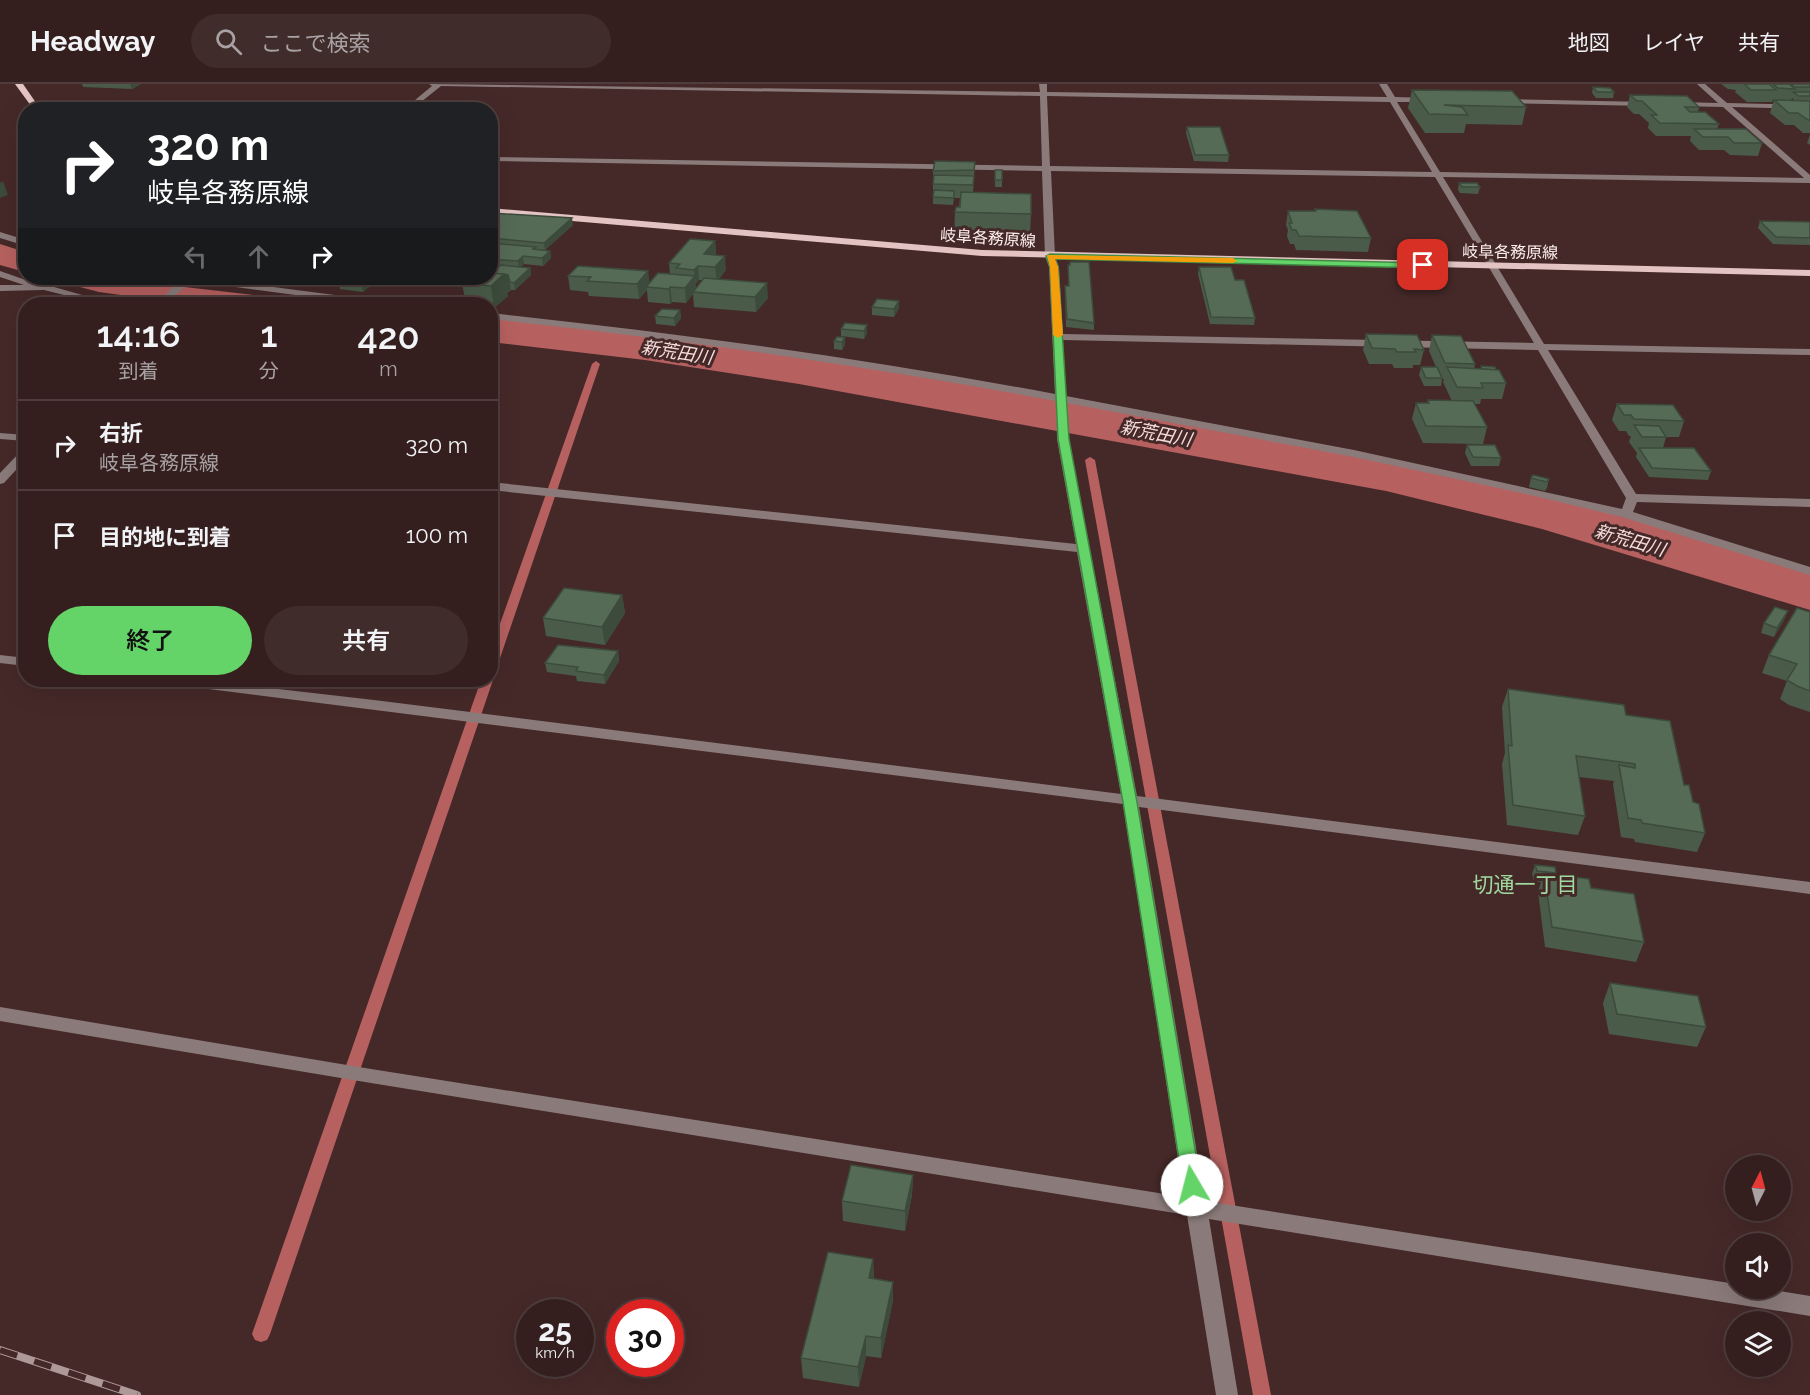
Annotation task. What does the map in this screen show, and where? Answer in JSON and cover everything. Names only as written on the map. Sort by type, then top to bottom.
[{"type":"main road","points":[[19,84],[32,102]]},
{"type":"main road","name":"岐阜各務原線","points":[[498,212],[982,253],[1810,273]]},
{"type":"street","points":[[433,84],[1439,100]]},
{"type":"street","points":[[416,102],[439,84]]},
{"type":"street","points":[[1043,84],[1050,256],[1054,267],[1063,429],[1130,802],[1227,1395]]},
{"type":"street","points":[[1383,84],[1632,498]]},
{"type":"street","points":[[1701,84],[1810,180]]},
{"type":"street","points":[[1487,101],[1654,104]]},
{"type":"street","points":[[1666,104],[1810,107]]},
{"type":"street","points":[[498,159],[1810,180]]},
{"type":"street","points":[[0,235],[18,241]]},
{"type":"street","points":[[0,274],[18,280]]},
{"type":"street","points":[[35,285],[81,297]]},
{"type":"street","points":[[168,297],[180,285]]},
{"type":"street","points":[[233,285],[326,297]]},
{"type":"street","points":[[0,288],[44,288]]},
{"type":"street","points":[[498,317],[611,328],[791,351],[1498,483],[1626,514],[1810,571]]},
{"type":"street","points":[[1058,337],[1810,352]]},
{"type":"street","points":[[0,436],[18,437]]},
{"type":"street","points":[[0,480],[18,461]]},
{"type":"street","points":[[498,487],[1084,549]]},
{"type":"street","points":[[1632,498],[1810,503]]},
{"type":"street","points":[[1626,514],[1632,498]]},
{"type":"street","points":[[0,659],[18,661]]},
{"type":"street","points":[[228,687],[508,720],[1810,888]]},
{"type":"street","points":[[0,1014],[371,1076],[1810,1306]]},
{"type":"shaded area","points":[[0,244],[18,250],[18,270],[0,265]]},
{"type":"shaded area","points":[[72,285],[167,285],[272,297],[136,297],[99,292]]},
{"type":"building","points":[[1744,84],[1769,84],[1776,90],[1751,90]]},
{"type":"building","points":[[1773,84],[1789,84],[1795,89],[1778,88]]},
{"type":"building","points":[[1791,84],[1810,84],[1810,87],[1794,87]]},
{"type":"building","points":[[1593,87],[1610,88],[1614,92],[1597,92]]},
{"type":"building","points":[[1412,90],[1512,91],[1526,107],[1444,105],[1462,107],[1468,115],[1429,114]]},
{"type":"building","points":[[1793,92],[1810,92],[1810,96],[1799,96]]},
{"type":"building","points":[[1630,95],[1687,96],[1699,107],[1685,107],[1690,112],[1705,112],[1719,124],[1660,123],[1651,115],[1657,115],[1642,101],[1637,101]]},
{"type":"building","points":[[1774,100],[1810,101],[1810,120],[1798,113],[1789,113]]},
{"type":"building","points":[[1187,127],[1220,127],[1229,155],[1195,155]]},
{"type":"building","points":[[1694,129],[1746,129],[1762,143],[1734,143],[1728,137],[1703,137]]},
{"type":"building","points":[[935,161],[975,162],[974,170],[933,171]]},
{"type":"building","points":[[995,170],[1002,170],[1002,180],[995,180]]},
{"type":"building","points":[[934,175],[974,176],[973,185],[933,184]]},
{"type":"building","points":[[1459,183],[1477,183],[1480,187],[1462,187]]},
{"type":"building","points":[[934,190],[954,191],[954,198],[933,197]]},
{"type":"building","points":[[961,192],[1031,194],[1031,214],[955,212],[956,207],[960,207]]},
{"type":"building","points":[[1315,209],[1357,211],[1371,238],[1299,236],[1296,230],[1292,230],[1288,211],[1316,211]]},
{"type":"building","points":[[498,213],[572,218],[544,243],[498,239]]},
{"type":"building","points":[[1760,221],[1810,222],[1810,238],[1776,237]]},
{"type":"building","points":[[956,227],[967,227],[965,232],[955,231]]},
{"type":"building","points":[[690,239],[715,241],[704,254],[725,256],[715,267],[698,266],[694,270],[676,268],[680,264],[669,263]]},
{"type":"building","points":[[498,244],[536,247],[533,249],[550,251],[542,258],[523,256],[518,261],[498,260]]},
{"type":"building","points":[[1070,262],[1089,262],[1094,323],[1067,319],[1065,286],[1069,286],[1068,265]]},
{"type":"building","points":[[501,265],[530,268],[514,283],[510,282],[508,275],[498,274],[498,268]]},
{"type":"building","points":[[578,266],[648,271],[637,284],[587,281],[591,277],[568,276]]},
{"type":"building","points":[[1199,267],[1231,267],[1235,280],[1244,280],[1255,318],[1211,317]]},
{"type":"building","points":[[658,273],[695,276],[685,288],[646,287]]},
{"type":"building","points":[[704,278],[767,283],[755,297],[693,292]]},
{"type":"building","points":[[877,299],[899,301],[894,309],[872,307]]},
{"type":"building","points":[[662,309],[680,310],[674,318],[655,316]]},
{"type":"building","points":[[845,323],[867,325],[864,331],[841,329]]},
{"type":"building","points":[[1366,334],[1417,335],[1424,350],[1397,352],[1395,349],[1372,348]]},
{"type":"building","points":[[1432,335],[1461,336],[1475,364],[1445,363]]},
{"type":"building","points":[[837,337],[845,337],[842,342],[834,341]]},
{"type":"building","points":[[1481,366],[1495,367],[1496,370],[1482,369]]},
{"type":"building","points":[[1421,367],[1437,367],[1442,378],[1426,378]]},
{"type":"building","points":[[1447,367],[1499,370],[1506,383],[1481,383],[1483,388],[1457,387]]},
{"type":"building","points":[[1428,400],[1473,401],[1487,427],[1426,426],[1416,403],[1429,403]]},
{"type":"building","points":[[1617,404],[1673,405],[1684,421],[1634,419],[1631,415],[1624,415]]},
{"type":"building","points":[[1634,425],[1659,426],[1666,437],[1642,437]]},
{"type":"building","points":[[1467,445],[1495,445],[1501,458],[1473,457]]},
{"type":"building","points":[[1639,448],[1694,448],[1711,471],[1652,468]]},
{"type":"building","points":[[1533,475],[1549,479],[1547,482],[1531,478]]},
{"type":"building","points":[[564,588],[622,595],[602,627],[543,618]]},
{"type":"building","points":[[1775,607],[1788,611],[1777,628],[1764,623]]},
{"type":"building","points":[[1797,608],[1810,612],[1810,691],[1787,680],[1797,664],[1769,655]]},
{"type":"building","points":[[558,645],[618,651],[604,675],[576,671],[578,667],[545,663]]},
{"type":"building","points":[[1508,689],[1624,705],[1626,715],[1670,721],[1684,785],[1689,785],[1693,802],[1699,804],[1705,833],[1642,823],[1641,820],[1628,818],[1619,765],[1635,768],[1635,764],[1576,756],[1585,816],[1513,805],[1508,745],[1512,746]]},
{"type":"building","points":[[1535,865],[1555,867],[1556,873],[1537,871]]},
{"type":"building","points":[[1544,873],[1589,879],[1591,888],[1634,894],[1644,942],[1552,927]]},
{"type":"building","points":[[1610,983],[1698,996],[1706,1027],[1617,1014]]},
{"type":"building","points":[[851,1165],[913,1175],[905,1211],[842,1201]]},
{"type":"building","points":[[828,1252],[873,1259],[869,1278],[893,1282],[881,1338],[866,1336],[858,1367],[801,1358]]},
{"type":"waterway","name":"新荒田川","points":[[498,329],[645,346],[799,369],[1386,475],[1478,495],[1562,517],[1810,592]]},
{"type":"waterway","points":[[498,647],[596,364]]},
{"type":"waterway","points":[[1090,460],[1262,1395]]},
{"type":"waterway","points":[[261,1334],[485,687]]},
{"type":"railway","points":[[0,1350],[137,1395]]},
{"type":"slow traffic","points":[[1058,335],[1054,267],[1050,256],[1233,261]]},
{"type":"district","name":"切通一丁目","points":[[1525,884]]},
{"type":"route","points":[[1192,1185],[1130,802],[1063,439],[1054,267],[1050,256],[1423,265]]}]
